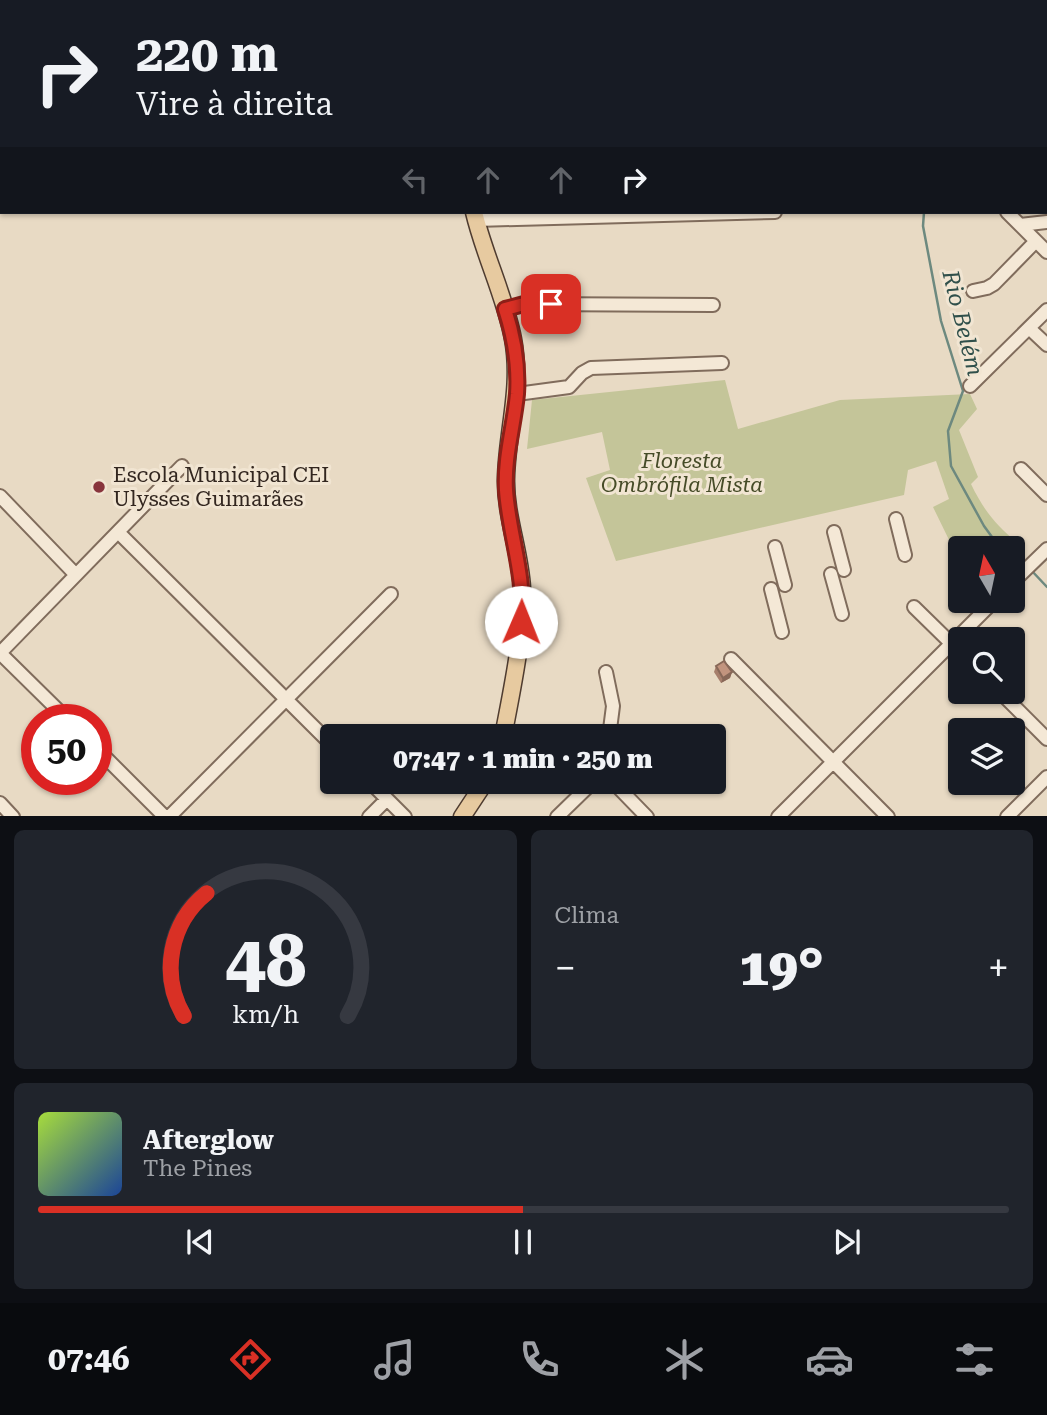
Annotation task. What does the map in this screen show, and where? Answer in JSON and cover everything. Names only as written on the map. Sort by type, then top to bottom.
[{"type":"main road","points":[[475,216],[514,341],[517,394],[506,492],[521,575],[523,607],[505,724]]},
{"type":"main road","points":[[463,816],[477,794]]},
{"type":"street","points":[[475,216],[625,214]]},
{"type":"street","points":[[1009,214],[1047,252]]},
{"type":"street","points":[[1020,225],[1047,222]]},
{"type":"street","points":[[973,291],[994,284],[1036,241]]},
{"type":"street","points":[[505,309],[524,304],[713,305]]},
{"type":"street","points":[[970,386],[1047,310]]},
{"type":"street","points":[[1030,329],[1047,345]]},
{"type":"street","points":[[517,394],[569,387],[591,368],[722,363]]},
{"type":"street","points":[[52,704],[0,653],[182,466]]},
{"type":"street","points":[[1021,469],[1047,495]]},
{"type":"street","points":[[0,496],[76,575]]},
{"type":"street","points":[[896,519],[905,555]]},
{"type":"street","points":[[118,532],[320,733]]},
{"type":"street","points":[[834,532],[842,614]]},
{"type":"street","points":[[775,547],[785,585]]},
{"type":"street","points":[[1026,570],[1047,548]]},
{"type":"street","points":[[771,589],[782,632]]},
{"type":"street","points":[[168,816],[391,594]]},
{"type":"street","points":[[914,607],[948,641]]},
{"type":"street","points":[[974,627],[985,613]]},
{"type":"street","points":[[779,816],[833,762],[948,656]]},
{"type":"street","points":[[731,659],[887,816]]},
{"type":"street","points":[[606,672],[614,706],[611,724]]},
{"type":"street","points":[[1012,704],[1047,739]]},
{"type":"street","points":[[112,764],[166,816]]},
{"type":"street","points":[[1008,816],[1047,777]]},
{"type":"street","points":[[382,794],[404,816]]},
{"type":"street","points":[[558,816],[581,794]]},
{"type":"street","points":[[625,794],[646,816]]},
{"type":"street","points":[[370,816],[387,799]]},
{"type":"street","points":[[0,803],[12,816]]},
{"type":"green space","name":"Floresta Ombrófila Mista","points":[[725,380],[738,429],[840,400],[970,394],[977,409],[959,430],[978,477],[971,484],[992,518],[1010,536],[948,538],[933,507],[949,499],[936,461],[908,470],[904,495],[616,561],[586,478],[610,470],[602,432],[527,449],[532,400]]},
{"type":"building","points":[[724,661],[732,672],[723,678],[716,666]]},
{"type":"waterway","name":"Rio Belém","points":[[924,214],[923,226],[941,321],[963,391],[948,431],[951,466],[991,536]]},
{"type":"waterway","name":"Rio Belém","points":[[1031,570],[1047,587]]},
{"type":"place","name":"Escola Municipal CEI Ulysses Guimarães","points":[[99,487]]},
{"type":"route","points":[[521,622],[523,591],[506,492],[517,373],[514,341],[505,309],[524,304],[551,304]]}]
